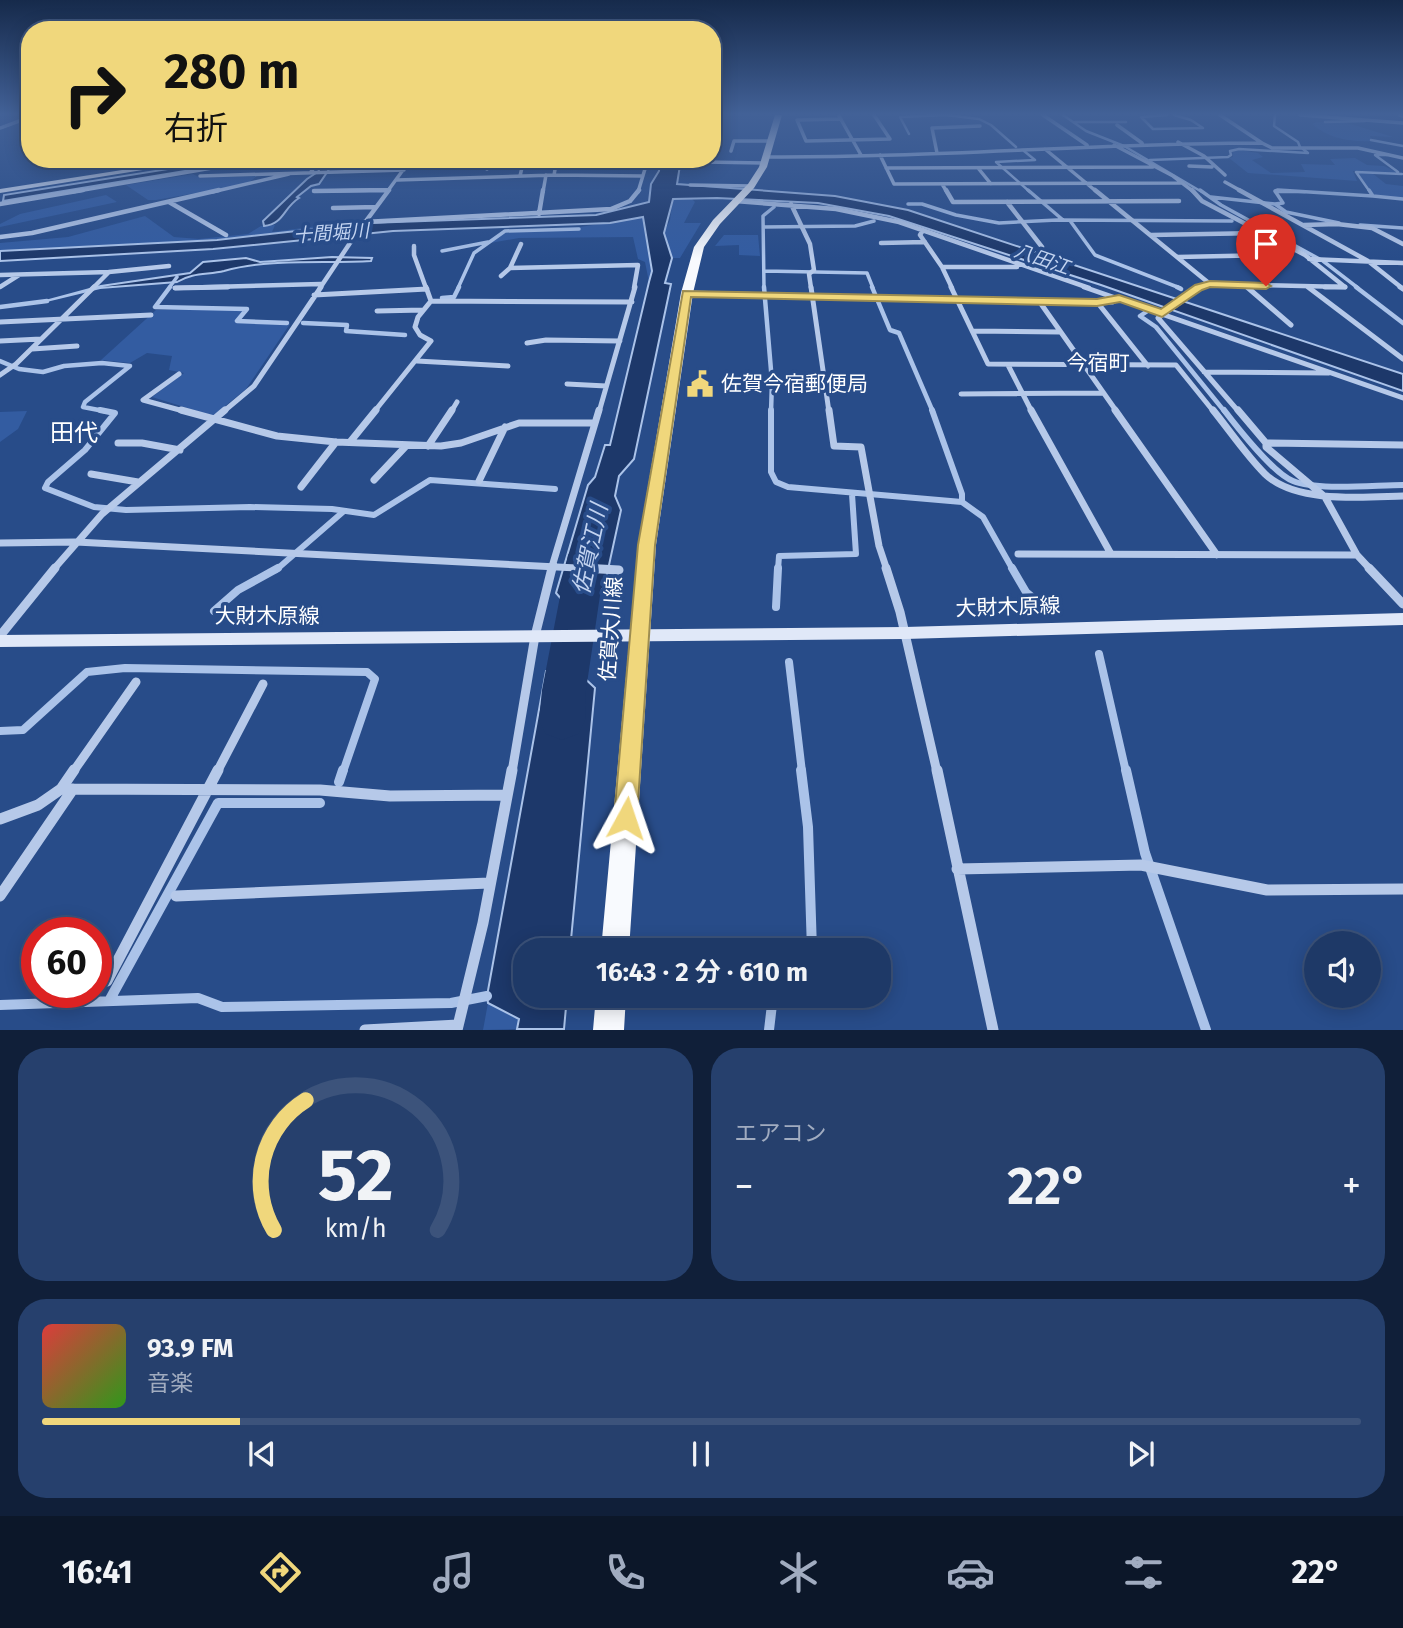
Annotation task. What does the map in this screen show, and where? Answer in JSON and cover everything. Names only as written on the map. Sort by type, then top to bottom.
[{"type":"main road","points":[[751,186],[763,163]]},
{"type":"main road","name":"佐賀大川線","points":[[616,938],[646,545],[687,293],[699,247],[716,222],[751,186]]},
{"type":"main road","points":[[608,1030],[610,1008]]},
{"type":"street","points":[[884,163],[894,184],[1181,183]]},
{"type":"street","points":[[1064,163],[1210,284]]},
{"type":"street","points":[[1146,163],[1195,192],[1202,201],[1309,259],[1345,287],[1210,284],[1186,296],[1158,318],[1266,443],[1266,447],[1325,497],[1357,555],[1403,604]]},
{"type":"street","points":[[1209,163],[1225,175]]},
{"type":"street","points":[[1189,166],[1212,167]]},
{"type":"street","points":[[886,168],[1153,167]]},
{"type":"street","points":[[0,191],[137,168]]},
{"type":"street","points":[[0,204],[212,168]]},
{"type":"street","points":[[312,173],[315,168]]},
{"type":"street","points":[[520,176],[522,168]]},
{"type":"street","points":[[554,174],[555,168]]},
{"type":"street","points":[[365,222],[594,211],[629,203],[637,197],[645,168]]},
{"type":"street","points":[[978,168],[991,184]]},
{"type":"street","points":[[199,176],[404,170]]},
{"type":"street","points":[[0,638],[76,542],[102,514],[216,421],[254,386],[352,238],[404,170]]},
{"type":"street","points":[[0,237],[32,233],[264,182],[289,174]]},
{"type":"street","points":[[397,180],[554,174],[643,176]]},
{"type":"street","points":[[539,214],[546,175]]},
{"type":"street","points":[[1226,182],[1368,261],[1403,289]]},
{"type":"street","points":[[942,184],[953,202],[1179,201]]},
{"type":"street","points":[[690,185],[751,186]]},
{"type":"street","points":[[314,191],[389,190]]},
{"type":"street","points":[[169,201],[226,235]]},
{"type":"street","points":[[735,201],[847,211],[923,230],[1403,398]]},
{"type":"street","points":[[1007,202],[1042,247]]},
{"type":"street","points":[[791,204],[800,226],[811,242],[813,297],[834,446],[862,447],[879,546],[905,633],[993,1030]]},
{"type":"street","points":[[334,208],[376,207]]},
{"type":"street","points":[[1303,225],[1337,224],[1371,228],[1403,244]]},
{"type":"street","points":[[923,230],[920,235],[942,267],[988,364],[1176,365],[1267,476],[1289,487],[1325,497],[1403,496]]},
{"type":"street","points":[[1151,235],[1265,233]]},
{"type":"street","points":[[881,243],[925,242]]},
{"type":"street","points":[[501,276],[510,268],[522,244]]},
{"type":"street","points":[[414,246],[414,255],[430,301]]},
{"type":"street","points":[[1178,257],[1276,256]]},
{"type":"street","points":[[1309,259],[1403,263]]},
{"type":"street","points":[[365,1030],[458,1027],[507,795],[535,636],[551,566],[632,302],[638,265],[510,268]]},
{"type":"street","points":[[0,275],[109,272],[169,266]]},
{"type":"street","points":[[942,267],[1017,267]]},
{"type":"street","points":[[0,375],[32,349],[109,272]]},
{"type":"street","points":[[0,287],[20,274]]},
{"type":"street","points":[[176,288],[321,284]]},
{"type":"street","points":[[1245,285],[1292,325]]},
{"type":"street","points":[[1308,286],[1403,359]]},
{"type":"street","points":[[314,295],[427,289]]},
{"type":"street","points":[[687,293],[1097,302],[1113,302],[1119,298]]},
{"type":"street","points":[[430,301],[632,302]]},
{"type":"street","points":[[350,442],[431,341],[420,335],[415,327],[430,301]]},
{"type":"street","points":[[1039,301],[1217,555]]},
{"type":"street","points":[[1097,302],[1148,366]]},
{"type":"street","points":[[377,311],[423,310]]},
{"type":"street","points":[[0,322],[151,315]]},
{"type":"street","points":[[972,331],[1060,331]]},
{"type":"street","points":[[0,341],[42,339]]},
{"type":"street","points":[[527,342],[620,341]]},
{"type":"street","points":[[32,349],[77,346]]},
{"type":"street","points":[[417,361],[508,366]]},
{"type":"street","points":[[1008,365],[1111,554]]},
{"type":"street","points":[[1204,372],[1332,373]]},
{"type":"street","points":[[180,374],[143,400],[276,436],[428,446],[461,443],[506,426],[531,421],[595,423]]},
{"type":"street","points":[[567,384],[607,386]]},
{"type":"street","points":[[961,394],[1103,393]]},
{"type":"street","points":[[428,446],[457,402]]},
{"type":"street","points":[[479,481],[506,426]]},
{"type":"street","points":[[301,487],[336,442]]},
{"type":"street","points":[[118,443],[142,443],[180,450]]},
{"type":"street","points":[[1266,443],[1403,446]]},
{"type":"street","points":[[374,480],[407,445]]},
{"type":"street","points":[[91,474],[138,482]]},
{"type":"street","points":[[0,543],[76,542],[619,570]]},
{"type":"street","points":[[1018,554],[1357,555]]},
{"type":"street","name":"大財木原線","points":[[0,638],[905,633],[1403,619]]},
{"type":"street","points":[[0,818],[38,805],[61,789],[136,682]]},
{"type":"street","points":[[112,971],[263,684]]},
{"type":"street","points":[[61,789],[320,790],[390,796],[507,795]]},
{"type":"street","points":[[0,896],[74,789]]},
{"type":"street","points":[[957,869],[1141,865],[1267,890],[1403,890]]},
{"type":"street","points":[[176,896],[489,883]]},
{"type":"shaded area","points":[[1235,163],[1256,163],[1271,173],[1305,172],[1301,164],[1364,163],[1384,166],[1399,173],[1372,173],[1386,184],[1403,186],[1403,198],[1374,195],[1357,173],[1359,171],[1353,171],[1357,181],[1248,173]]},
{"type":"shaded area","points":[[193,174],[201,178],[257,176],[247,184],[156,200],[148,200],[126,185]]},
{"type":"shaded area","points":[[106,195],[117,202],[0,227],[0,224],[20,214]]},
{"type":"shaded area","points":[[673,199],[692,199],[695,202],[684,223],[701,223],[680,258],[672,258],[664,233],[670,220]]},
{"type":"shaded area","points":[[145,216],[174,237],[199,239],[248,234],[261,226],[275,225],[272,232],[356,221],[354,224],[310,230],[221,238],[0,251],[0,243],[68,237]]},
{"type":"shaded area","points":[[644,217],[652,271],[649,282],[645,262],[638,259],[633,237],[519,238],[490,243],[507,230],[580,227]]},
{"type":"shaded area","points":[[724,235],[758,235],[760,256],[739,255],[739,245],[715,246]]},
{"type":"shaded area","points":[[245,309],[236,321],[290,324],[246,389],[213,416],[152,397],[184,373],[169,370],[172,356],[147,353],[130,363],[101,360],[156,310]]},
{"type":"shaded area","points":[[27,411],[18,429],[0,442],[0,412]]},
{"type":"shaded area","points":[[488,1003],[519,1019],[517,1029],[483,1030]]},
{"type":"water","points":[[174,168],[203,168],[3,201],[4,195]]},
{"type":"water","points":[[330,168],[319,184],[311,186],[297,197],[299,198],[280,219],[264,226],[263,221],[319,171],[318,169]]},
{"type":"water","points":[[659,168],[680,168],[677,184],[835,196],[908,210],[1403,374],[1403,391],[1101,285],[889,216],[818,203],[717,198],[673,199],[664,233],[672,258],[665,283],[671,284],[634,459],[619,476],[615,496],[621,510],[604,588],[586,601],[562,600],[556,593],[588,485],[595,477],[605,445],[610,445],[652,271],[643,217],[610,223],[393,231],[213,249],[0,261],[0,251],[217,240],[368,223],[596,215],[649,202],[651,184]]},
{"type":"water","points":[[332,257],[372,258],[371,261],[260,264],[195,275],[177,282],[100,288],[38,303],[101,286],[190,273],[203,262],[246,258],[260,262]]},
{"type":"water","points":[[546,671],[580,674],[595,688],[571,938],[513,938],[513,1008],[566,1008],[564,1029],[517,1029],[519,1019],[488,1003],[487,996]]},
{"type":"waterway","points":[[997,163],[1030,192]]},
{"type":"waterway","points":[[1153,163],[1202,192]]},
{"type":"waterway","points":[[1386,163],[1398,172]]},
{"type":"waterway","points":[[1370,192],[1356,172],[1402,174]]},
{"type":"waterway","points":[[1028,190],[1063,220]]},
{"type":"waterway","points":[[1200,190],[1221,205],[1323,261],[1358,288]]},
{"type":"waterway","points":[[1369,190],[1373,196]]},
{"type":"waterway","points":[[1275,204],[1283,203],[1276,192]]},
{"type":"waterway","points":[[1276,192],[1305,192]]},
{"type":"waterway","points":[[1276,192],[1373,196]]},
{"type":"waterway","points":[[1373,196],[1403,199]]},
{"type":"waterway","points":[[1211,197],[1275,204]]},
{"type":"waterway","points":[[908,204],[922,204],[956,215],[999,223],[1057,220],[1232,221]]},
{"type":"waterway","points":[[1275,204],[1286,212],[1339,223]]},
{"type":"waterway","points":[[763,227],[763,216],[774,207]]},
{"type":"waterway","points":[[763,227],[855,226],[874,221]]},
{"type":"waterway","points":[[1071,222],[1095,255],[1180,288]]},
{"type":"waterway","points":[[1360,225],[1403,228]]},
{"type":"waterway","points":[[763,227],[764,288]]},
{"type":"waterway","points":[[458,288],[474,253],[505,231],[579,229]]},
{"type":"waterway","points":[[442,251],[488,242]]},
{"type":"waterway","points":[[764,271],[867,273],[873,288]]},
{"type":"waterway","points":[[169,288],[177,277]]},
{"type":"waterway","points":[[170,287],[155,307],[247,309],[237,321],[287,323]]},
{"type":"waterway","points":[[442,298],[454,297],[459,287]]},
{"type":"waterway","points":[[764,287],[772,382],[771,412]]},
{"type":"waterway","points":[[872,287],[890,330],[899,333],[933,412]]},
{"type":"waterway","points":[[1177,287],[1181,289]]},
{"type":"waterway","points":[[1356,287],[1403,323]]},
{"type":"waterway","points":[[0,307],[47,301]]},
{"type":"waterway","points":[[1146,312],[1140,316],[1156,327],[1225,412]]},
{"type":"waterway","points":[[303,323],[347,325],[346,331],[405,335]]},
{"type":"waterway","points":[[0,361],[19,369],[43,372],[64,366],[102,363],[130,366],[85,402],[83,407],[109,412]]},
{"type":"waterway","points":[[100,410],[115,413],[85,450],[48,482],[45,488],[94,507],[126,510],[250,507],[332,509],[374,515],[430,480],[555,489]]},
{"type":"waterway","points":[[932,410],[962,494],[962,502]]},
{"type":"waterway","points":[[1224,410],[1266,460],[1293,481],[1331,487],[1403,485]]},
{"type":"waterway","points":[[771,412],[771,472],[776,482],[788,487],[962,502]]},
{"type":"waterway","points":[[778,570],[779,556],[856,554],[852,494]]},
{"type":"waterway","points":[[962,502],[983,517],[1013,570]]},
{"type":"waterway","points":[[276,570],[344,511]]},
{"type":"waterway","name":"佐賀江川","points":[[562,720],[564,690],[587,555]]},
{"type":"waterway","points":[[214,611],[238,590],[278,568]]},
{"type":"waterway","points":[[776,607],[778,568]]},
{"type":"waterway","points":[[1012,568],[1026,592],[1044,607]]},
{"type":"waterway","points":[[1099,654],[1126,772]]},
{"type":"waterway","points":[[789,662],[802,772]]},
{"type":"waterway","points":[[0,731],[23,730],[87,672],[125,668],[367,672],[375,679],[343,772]]},
{"type":"waterway","points":[[339,782],[343,770]]},
{"type":"waterway","points":[[801,770],[808,827],[812,938]]},
{"type":"waterway","points":[[1126,770],[1145,853],[1206,1030]]},
{"type":"waterway","points":[[112,996],[218,803],[320,803]]},
{"type":"waterway","points":[[0,1005],[198,998],[222,1007],[451,1003],[487,996]]},
{"type":"waterway","points":[[769,1030],[772,1008]]},
{"type":"place","name":"佐賀今宿郵便局","points":[[700,384]]},
{"type":"district","name":"今宿町","points":[[1098,363]]},
{"type":"district","name":"田代","points":[[74,433]]},
{"type":"route","points":[[626,818],[646,545],[687,293],[818,298],[1097,302],[1113,302],[1119,298],[1162,313],[1198,288],[1210,284],[1266,286]]},
{"type":"water label","name":"十間堀川","points":[[331,233]]},
{"type":"water label","name":"八田江","points":[[1042,259]]}]
